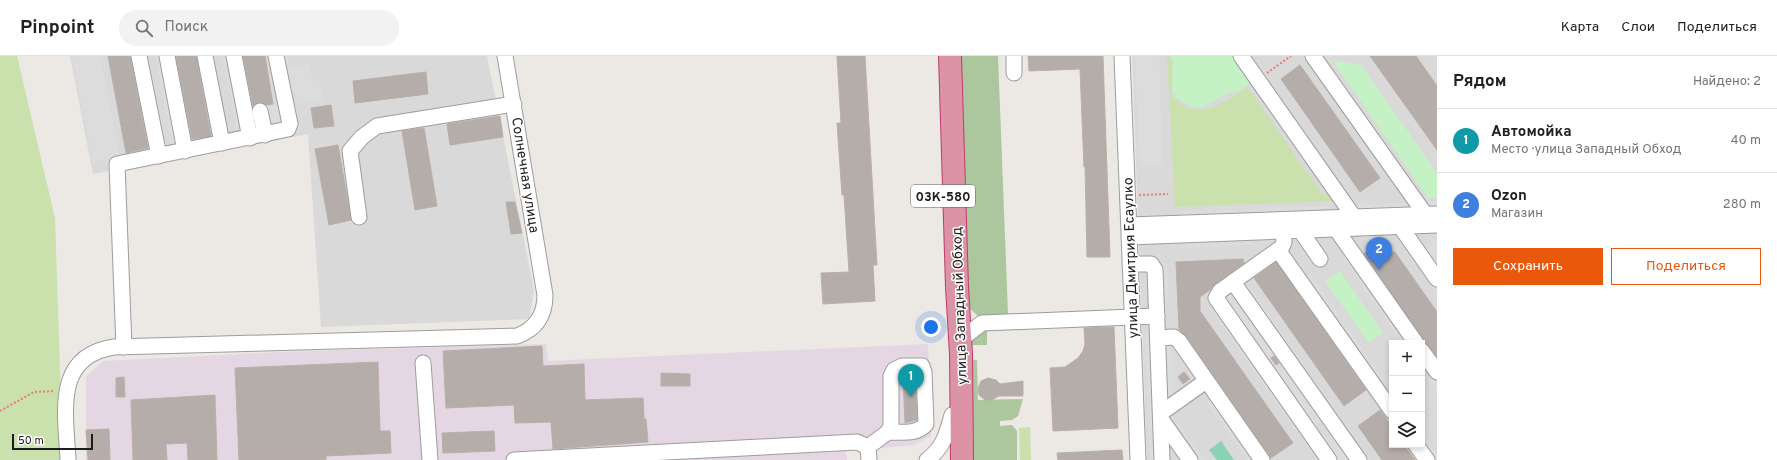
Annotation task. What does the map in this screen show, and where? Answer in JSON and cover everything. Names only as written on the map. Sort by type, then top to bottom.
[{"type":"highway","name":"улица Западный Обход","points":[[938,56],[953,460]]},
{"type":"highway","name":"улица Западный Обход","points":[[950,56],[960,343],[962,460]]},
{"type":"street","points":[[139,56],[159,156]]},
{"type":"street","points":[[167,56],[185,151]]},
{"type":"street","points":[[205,56],[222,143]]},
{"type":"street","points":[[234,56],[258,136]]},
{"type":"street","points":[[124,347],[117,164],[286,130],[290,127],[276,56]]},
{"type":"street","name":"Солнечная улица","points":[[66,390],[73,373],[85,357],[100,349],[124,347],[517,336],[527,333],[536,325],[545,307],[545,295],[505,56]]},
{"type":"street","points":[[1014,56],[1014,73]]},
{"type":"street","name":"улица Дмитрия Есаулко","points":[[1122,56],[1138,460]]},
{"type":"street","points":[[1241,56],[1354,217]]},
{"type":"street","points":[[1313,56],[1433,222]]},
{"type":"street","points":[[359,217],[350,151],[362,137],[377,126],[514,104]]},
{"type":"street","points":[[258,136],[260,111]]},
{"type":"street","points":[[1129,231],[1354,217],[1433,222]]},
{"type":"street","points":[[1129,231],[1283,231],[1400,226],[1433,222]]},
{"type":"street","points":[[1400,226],[1437,279]]},
{"type":"street","points":[[1336,229],[1414,340]]},
{"type":"street","points":[[1300,230],[1320,259]]},
{"type":"street","points":[[1283,231],[1284,245],[1217,293],[1218,301],[1329,460]]},
{"type":"street","points":[[1278,250],[1389,406]]},
{"type":"street","points":[[1130,264],[1147,264],[1154,266],[1162,460]]},
{"type":"street","points":[[1233,282],[1358,460]]},
{"type":"street","points":[[958,299],[967,313],[982,323]]},
{"type":"street","points":[[960,343],[964,337],[982,323],[1157,316]]},
{"type":"street","points":[[1158,338],[1174,337],[1176,339],[1262,460]]},
{"type":"street","points":[[1425,355],[1437,372]]},
{"type":"street","points":[[424,363],[430,460]]},
{"type":"street","points":[[514,460],[857,442],[868,454],[888,432],[891,426],[891,376],[894,370],[902,366],[922,366],[924,372],[926,424],[921,429],[913,432],[888,432]]},
{"type":"street","points":[[1161,416],[1184,401],[1206,381]]},
{"type":"street","points":[[66,390],[68,460]]},
{"type":"street","points":[[927,460],[936,454],[946,438],[952,415]]},
{"type":"street","points":[[1161,416],[1190,460]]},
{"type":"street","points":[[1418,448],[1427,460]]},
{"type":"path","points":[[1257,80],[1291,56]]},
{"type":"path","points":[[1139,195],[1168,194]]},
{"type":"path","points":[[0,411],[34,392],[66,390]]},
{"type":"shaded area","points":[[70,56],[487,56],[534,290],[529,319],[321,327],[308,134],[93,174]]},
{"type":"shaded area","points":[[72,56],[100,56],[120,157],[93,163]]},
{"type":"shaded area","points":[[142,56],[149,56],[167,147],[161,148]]},
{"type":"shaded area","points":[[155,56],[161,56],[179,145],[172,146]]},
{"type":"shaded area","points":[[222,56],[229,56],[243,128],[237,129]]},
{"type":"shaded area","points":[[279,56],[287,56],[294,92],[286,93]]},
{"type":"shaded area","points":[[1132,56],[1437,56],[1437,460],[1147,460]]},
{"type":"shaded area","points":[[1135,56],[1159,56],[1163,165],[1140,166]]},
{"type":"shaded area","points":[[309,64],[313,82],[320,80],[324,99],[297,104],[290,68]]},
{"type":"shaded area","points":[[278,104],[282,125],[251,132],[247,111]]},
{"type":"shaded area","points":[[296,105],[301,131],[294,133],[289,106]]},
{"type":"shaded area","points":[[1437,202],[1437,209],[1358,212],[1353,205]]},
{"type":"shaded area","points":[[1328,206],[1334,213],[1182,219],[1182,211]]},
{"type":"shaded area","points":[[1390,231],[1390,240],[1364,241],[1364,233]]},
{"type":"shaded area","points":[[1253,237],[1253,245],[1184,248],[1184,240]]},
{"type":"shaded area","points":[[1406,240],[1437,284],[1437,294],[1401,243]]},
{"type":"shaded area","points":[[1435,240],[1437,243],[1437,271],[1422,249]]},
{"type":"shaded area","points":[[1347,252],[1409,340],[1400,340],[1341,256]]},
{"type":"shaded area","points":[[1159,263],[1167,263],[1169,303],[1161,303]]},
{"type":"shaded area","points":[[1310,274],[1383,378],[1377,382],[1304,278]]},
{"type":"shaded area","points":[[1247,283],[1337,412],[1332,416],[1241,288]]},
{"type":"shaded area","points":[[1236,292],[1277,351],[1264,360],[1222,301]]},
{"type":"shaded area","points":[[1216,305],[1313,443],[1307,447],[1210,309]]},
{"type":"shaded area","points":[[1145,333],[1153,333],[1158,460],[1150,460]]},
{"type":"shaded area","points":[[546,344],[548,361],[928,344],[931,436],[914,445],[846,451],[847,460],[86,460],[86,377],[103,361],[280,352]]},
{"type":"shaded area","points":[[1163,346],[1171,346],[1173,395],[1165,396]]},
{"type":"shaded area","points":[[1286,363],[1325,419],[1312,429],[1273,373]]},
{"type":"shaded area","points":[[1432,373],[1437,380],[1437,393],[1426,377]]},
{"type":"shaded area","points":[[1212,398],[1256,460],[1247,460],[1206,402]]},
{"type":"shaded area","points":[[1342,418],[1371,460],[1362,460],[1336,422]]},
{"type":"shaded area","points":[[1180,425],[1205,460],[1196,460],[1174,429]]},
{"type":"shaded area","points":[[1335,433],[1354,460],[1335,460],[1322,442]]},
{"type":"shaded area","points":[[1425,437],[1437,454],[1437,460],[1432,460],[1424,448]]},
{"type":"green space","points":[[0,56],[17,56],[55,218],[63,460],[0,460]]},
{"type":"green space","points":[[960,56],[998,56],[1008,314],[978,316],[969,308]]},
{"type":"green space","points":[[1167,56],[1169,56],[1172,62],[1172,96],[1187,108],[1203,110],[1211,108],[1248,88],[1323,195],[1329,192],[1340,201],[1175,207]]},
{"type":"green space","points":[[1171,56],[1235,56],[1253,81],[1237,92],[1229,93],[1202,107],[1192,107],[1177,98],[1172,90],[1173,61]]},
{"type":"green space","points":[[1333,61],[1361,65],[1437,173],[1437,198],[1428,198]]},
{"type":"green space","points":[[1340,271],[1383,333],[1369,343],[1325,281]]},
{"type":"green space","points":[[987,329],[987,345],[972,345],[972,360],[977,360],[978,400],[1023,399],[1018,416],[1012,420],[1000,421],[1000,426],[1012,425],[1017,431],[1017,460],[971,460],[969,347],[973,336]]},
{"type":"green space","points":[[1030,427],[1031,460],[1020,460],[1019,428]]},
{"type":"green space","points":[[1221,441],[1234,460],[1217,460],[1209,450]]},
{"type":"building","points":[[108,56],[130,56],[148,148],[126,153]]},
{"type":"building","points":[[176,56],[196,56],[211,136],[192,139]]},
{"type":"building","points":[[243,56],[265,56],[273,104],[266,105],[259,102],[253,106]]},
{"type":"building","points":[[837,56],[865,56],[877,265],[873,265],[875,301],[823,304],[821,273],[849,272],[837,123],[841,123]]},
{"type":"building","points":[[1028,56],[1103,56],[1110,257],[1087,257],[1085,167],[1080,69],[1029,71]]},
{"type":"building","points":[[1370,56],[1416,56],[1437,86],[1437,150]]},
{"type":"building","points":[[1300,65],[1380,178],[1360,192],[1281,79]]},
{"type":"building","points":[[426,72],[428,94],[355,103],[353,81]]},
{"type":"building","points":[[331,105],[334,126],[314,128],[311,108]]},
{"type":"building","points":[[500,116],[503,137],[450,145],[447,124]]},
{"type":"building","points":[[424,128],[437,206],[415,210],[402,131]]},
{"type":"building","points":[[338,145],[351,220],[329,225],[315,149]]},
{"type":"building","points":[[506,202],[515,202],[522,233],[511,234]]},
{"type":"building","points":[[1395,252],[1437,312],[1437,357],[1425,343],[1425,340],[1423,340],[1364,253]]},
{"type":"building","points":[[1243,259],[1244,263],[1200,297],[1200,311],[1293,443],[1271,458],[1186,336],[1179,329],[1176,262]]},
{"type":"building","points":[[1276,262],[1366,390],[1344,406],[1254,278]]},
{"type":"building","points":[[1114,327],[1118,428],[1053,431],[1050,368],[1065,367],[1078,358],[1083,351],[1085,344],[1084,328]]},
{"type":"building","points":[[542,346],[543,366],[584,364],[585,400],[643,398],[644,419],[646,419],[648,442],[553,449],[551,422],[515,423],[514,405],[446,408],[443,351]]},
{"type":"building","points":[[1274,356],[1279,363],[1276,365],[1271,358]]},
{"type":"building","points":[[378,362],[380,431],[390,431],[391,453],[326,456],[326,460],[239,460],[235,368]]},
{"type":"building","points":[[1184,372],[1190,379],[1183,384],[1178,377]]},
{"type":"building","points":[[661,373],[690,374],[690,386],[661,386]]},
{"type":"building","points":[[915,375],[917,420],[905,423],[903,376]]},
{"type":"building","points":[[124,377],[125,397],[116,397],[116,378]]},
{"type":"building","points":[[988,378],[996,380],[1000,384],[1023,381],[1023,396],[999,396],[992,400],[985,400],[979,395],[978,388],[981,381]]},
{"type":"building","points":[[215,395],[217,460],[188,460],[187,443],[166,444],[167,460],[133,460],[131,400]]},
{"type":"building","points":[[1380,410],[1389,423],[1389,448],[1406,448],[1415,460],[1382,460],[1358,426]]},
{"type":"building","points":[[109,429],[110,460],[88,460],[86,430]]},
{"type":"building","points":[[494,431],[495,451],[443,453],[442,433]]},
{"type":"building","points":[[1122,450],[1123,460],[1058,460],[1057,453]]},
{"type":"place","name":"Ozon","points":[[1379,270]]},
{"type":"place","name":"Автомойка","points":[[911,397]]}]
